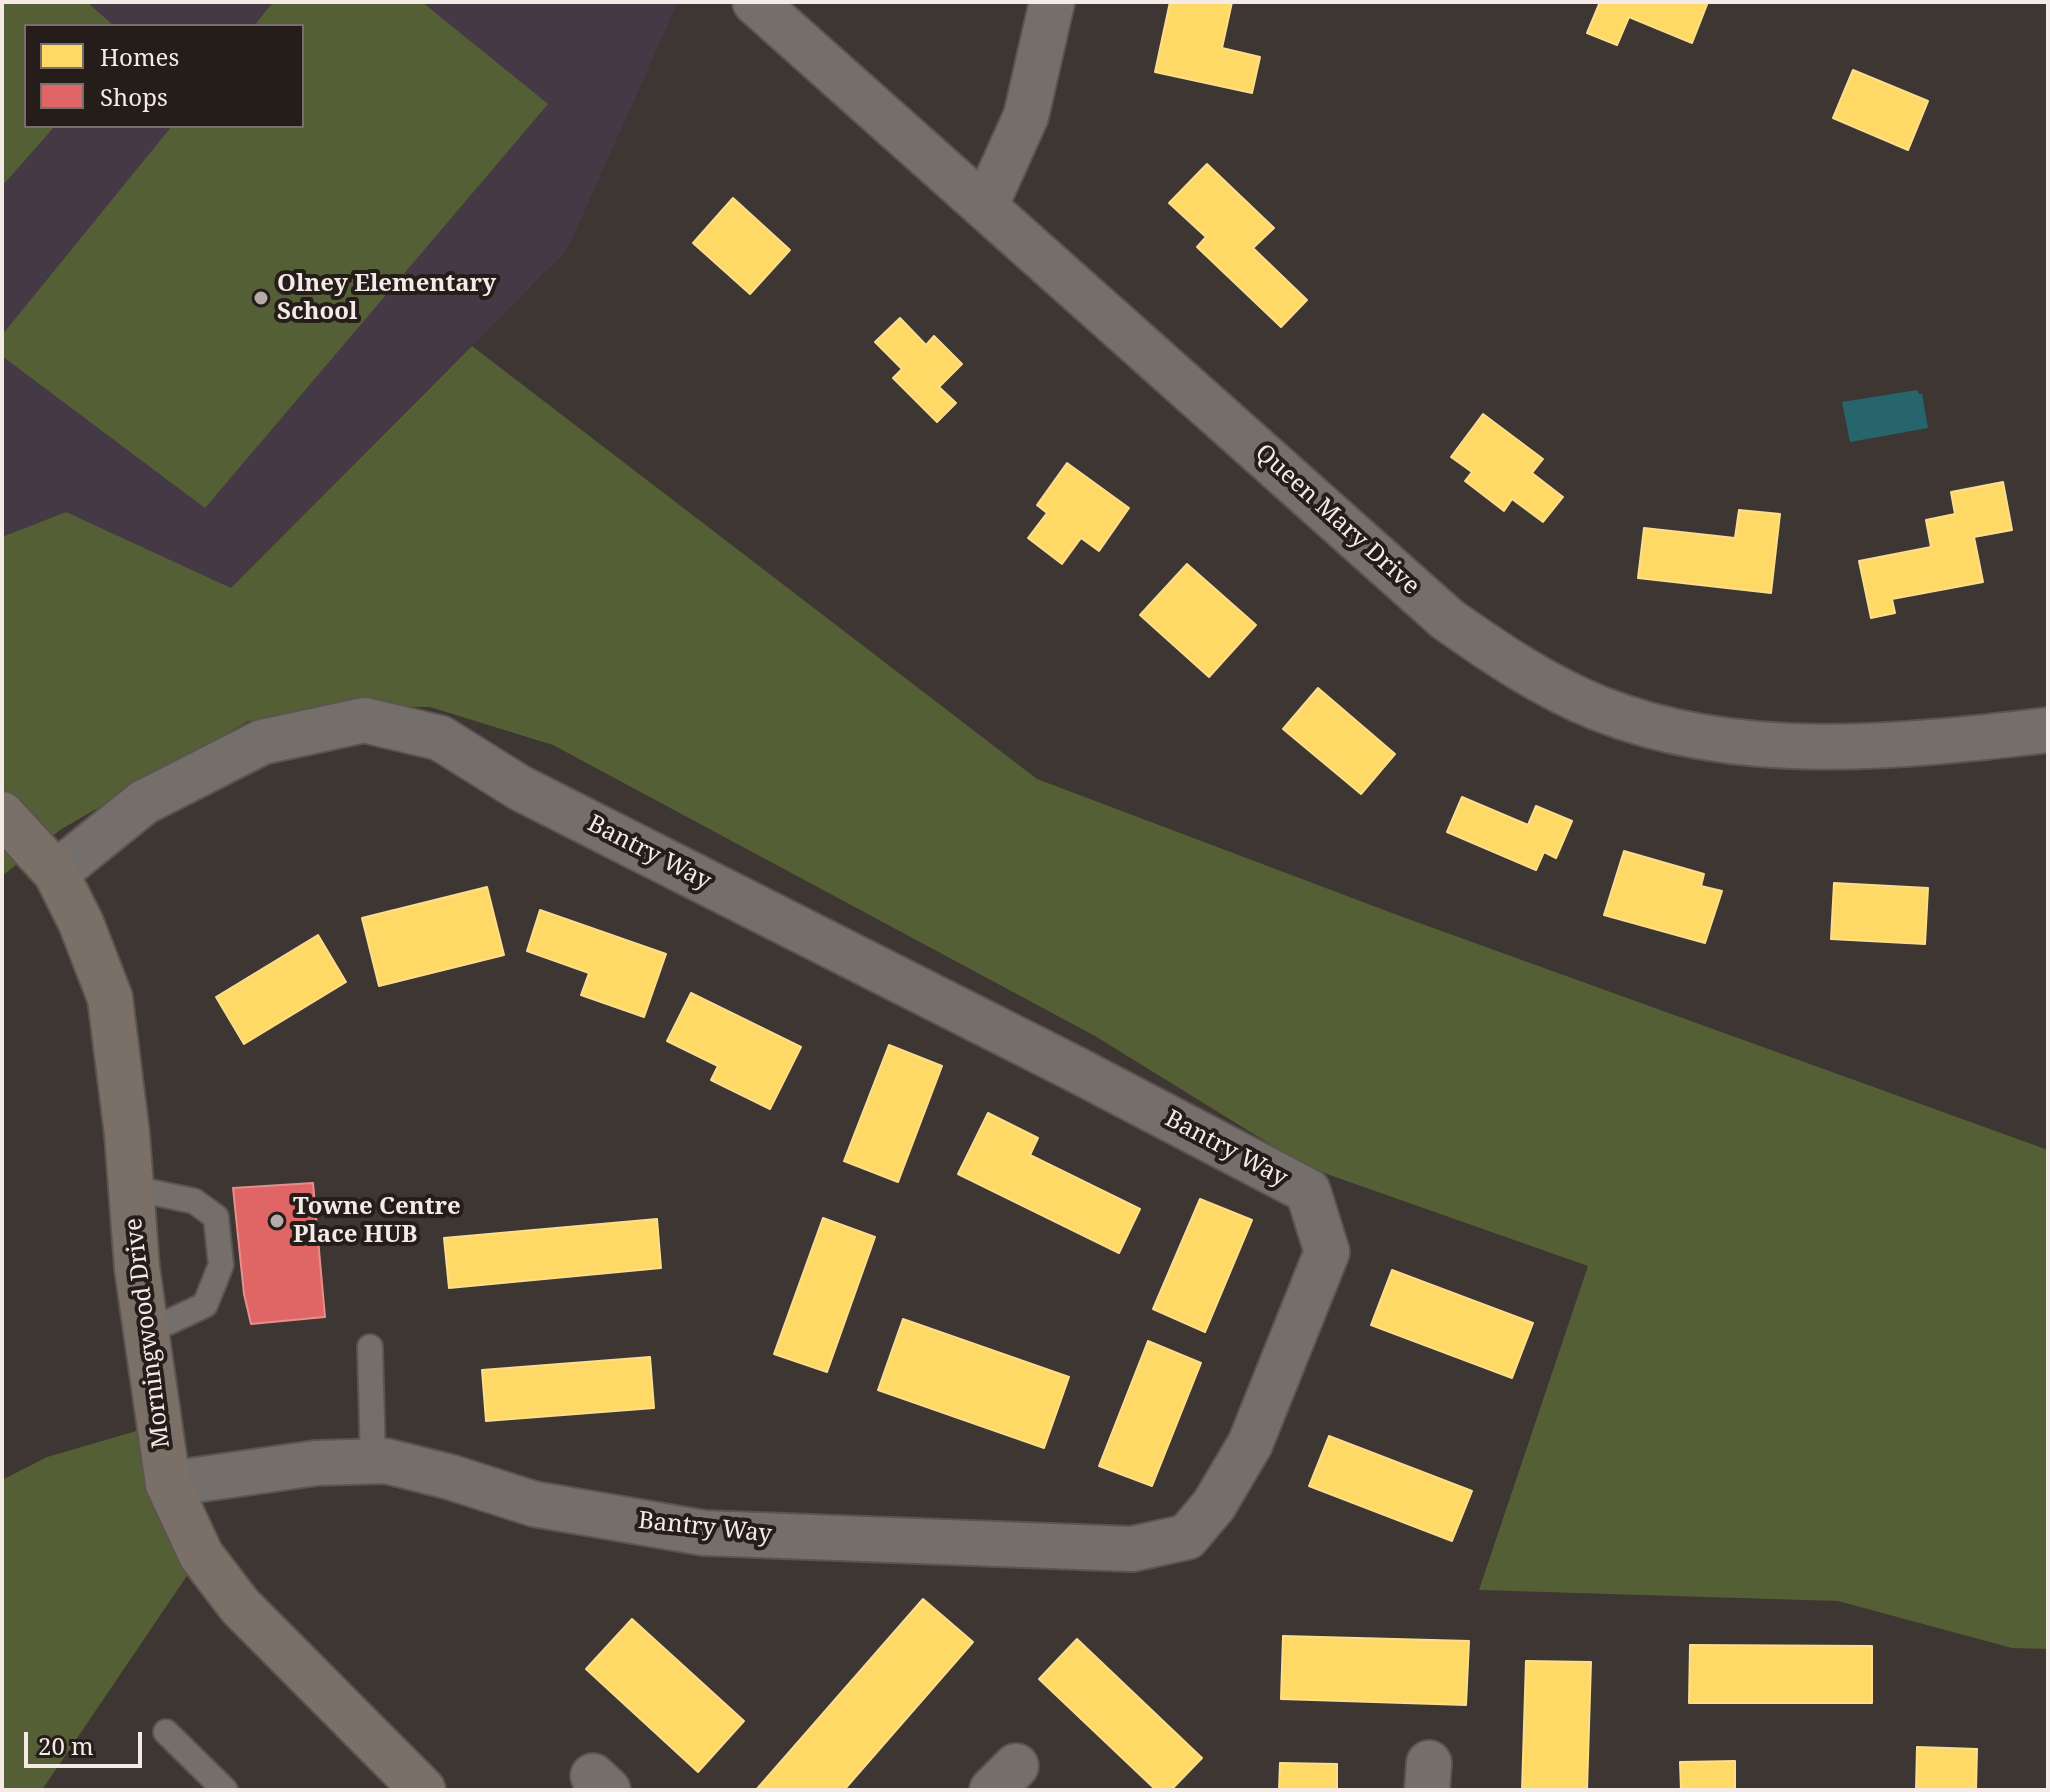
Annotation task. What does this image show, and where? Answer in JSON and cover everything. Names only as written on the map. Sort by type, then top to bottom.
[{"type":"street","name":"Queen Mary Drive","points":[[755,2],[1447,619],[1486,647],[1567,694],[1601,709],[1668,730],[1752,744],[1813,747],[1888,745],[2048,730]]},
{"type":"street","points":[[985,207],[1026,116],[1052,2]]},
{"type":"street","name":"Bantry Way","points":[[56,873],[144,802],[262,742],[364,720],[440,738],[520,788],[1075,1069],[1308,1191],[1327,1252],[1250,1444],[1214,1505],[1187,1537],[1132,1549],[704,1533],[534,1504],[450,1477],[386,1461],[316,1463],[168,1484]]},
{"type":"street","name":"Morningwood Drive","points":[[2,814],[56,873],[81,923],[110,998],[127,1134],[137,1268],[168,1484],[201,1555],[240,1606],[423,1790]]},
{"type":"lane","points":[[131,1188],[194,1201],[216,1217],[221,1265],[205,1305],[145,1333]]},
{"type":"lane","points":[[370,1347],[373,1462]]},
{"type":"lane","points":[[166,1732],[225,1790]]},
{"type":"shaded area","name":"Olney Elementary School","points":[[2,2],[678,2],[567,250],[231,588],[66,512],[2,537]]},
{"type":"green space","points":[[2,2],[87,2],[112,24],[24,24],[24,128],[53,128],[2,186]]},
{"type":"green space","points":[[273,2],[422,2],[548,104],[205,508],[2,356],[2,335],[170,128],[304,128],[304,24],[256,24]]},
{"type":"green space","points":[[472,346],[1037,779],[1400,916],[2048,1150],[2048,1649],[2012,1648],[1838,1601],[1479,1590],[1588,1266],[1307,1167],[1095,1036],[553,745],[430,707],[325,706],[248,721],[60,830],[2,876],[2,537],[66,512],[231,588]]},
{"type":"green space","points":[[157,1425],[201,1555],[42,1790],[2,1790],[2,1480],[47,1457]]},
{"type":"water","points":[[1917,390],[1922,394],[1928,428],[1850,442],[1842,402]]},
{"type":"building: Homes","points":[[1170,2],[1232,2],[1222,48],[1260,57],[1252,93],[1155,72]]},
{"type":"building: Homes","points":[[1600,2],[1708,2],[1692,43],[1629,17],[1617,45],[1587,33]]},
{"type":"building: Homes","points":[[1853,70],[1928,101],[1908,150],[1833,118]]},
{"type":"building: Homes","points":[[1207,164],[1274,228],[1253,248],[1307,300],[1281,327],[1197,247],[1206,237],[1169,203]]},
{"type":"building: Homes","points":[[733,198],[790,250],[750,294],[693,243]]},
{"type":"building: Homes","points":[[900,318],[926,345],[934,336],[962,364],[939,387],[956,403],[937,422],[893,378],[902,369],[875,342]]},
{"type":"building: Homes","points":[[1483,414],[1543,459],[1532,473],[1563,497],[1543,522],[1512,499],[1504,511],[1465,481],[1472,472],[1451,457]]},
{"type":"building: Homes","points":[[1067,463],[1129,508],[1099,551],[1081,538],[1062,564],[1028,538],[1047,513],[1037,505]]},
{"type":"building: Homes","points":[[2003,482],[2012,530],[1974,537],[1983,582],[1892,599],[1895,613],[1871,618],[1859,561],[1931,547],[1926,520],[1955,514],[1951,492]]},
{"type":"building: Homes","points":[[1739,510],[1780,514],[1771,593],[1638,578],[1644,528],[1735,538]]},
{"type":"building: Homes","points":[[1187,564],[1256,625],[1209,677],[1140,615]]},
{"type":"building: Homes","points":[[1318,688],[1395,754],[1361,794],[1283,729]]},
{"type":"building: Homes","points":[[1462,797],[1528,825],[1536,806],[1572,821],[1556,858],[1544,852],[1536,870],[1447,832]]},
{"type":"building: Homes","points":[[1624,851],[1704,874],[1701,886],[1722,891],[1705,943],[1604,915]]},
{"type":"building: Homes","points":[[1834,883],[1928,888],[1925,944],[1831,939]]},
{"type":"building: Homes","points":[[487,887],[504,955],[379,986],[362,918]]},
{"type":"building: Homes","points":[[540,910],[666,954],[644,1017],[581,995],[589,973],[527,951]]},
{"type":"building: Homes","points":[[318,935],[346,982],[244,1044],[216,997]]},
{"type":"building: Homes","points":[[691,993],[801,1047],[770,1109],[711,1080],[718,1066],[667,1041]]},
{"type":"building: Homes","points":[[889,1045],[942,1066],[898,1182],[844,1161]]},
{"type":"building: Homes","points":[[988,1113],[1038,1138],[1030,1155],[1140,1209],[1119,1253],[958,1174]]},
{"type":"building: Homes","points":[[1200,1199],[1252,1220],[1205,1332],[1153,1309]]},
{"type":"building: Homes","points":[[823,1218],[875,1237],[827,1372],[774,1354]]},
{"type":"building: Homes","points":[[657,1219],[661,1268],[449,1288],[444,1238]]},
{"type":"building: Homes","points":[[1392,1270],[1533,1323],[1512,1378],[1371,1325]]},
{"type":"building: Homes","points":[[903,1319],[1069,1377],[1044,1448],[878,1390]]},
{"type":"building: Homes","points":[[1148,1341],[1201,1363],[1152,1486],[1099,1466]]},
{"type":"building: Homes","points":[[650,1357],[654,1408],[486,1421],[482,1370]]},
{"type":"building: Homes","points":[[1329,1436],[1472,1491],[1452,1541],[1309,1486]]},
{"type":"building: Homes","points":[[923,1599],[973,1642],[844,1790],[756,1790]]},
{"type":"building: Homes","points":[[632,1619],[744,1721],[698,1772],[586,1669]]},
{"type":"building: Homes","points":[[1283,1636],[1469,1641],[1466,1705],[1281,1699]]},
{"type":"building: Homes","points":[[1077,1639],[1202,1758],[1171,1790],[1156,1790],[1039,1679]]},
{"type":"building: Homes","points":[[1690,1645],[1872,1646],[1872,1703],[1689,1703]]},
{"type":"building: Homes","points":[[1526,1661],[1591,1662],[1587,1790],[1522,1790]]},
{"type":"building: Homes","points":[[1917,1747],[1977,1749],[1976,1790],[1916,1790]]},
{"type":"building: Homes","points":[[1735,1761],[1735,1790],[1681,1790],[1680,1762]]},
{"type":"building: Homes","points":[[1280,1763],[1337,1764],[1337,1790],[1279,1790]]},
{"type":"building: Shops","name":"Towne Centre Place HUB","points":[[313,1183],[325,1317],[251,1324],[244,1294],[233,1188]]},
{"type":"place","name":"Olney Elementary School","points":[[261,298]]},
{"type":"place","name":"Towne Centre Place HUB","points":[[277,1221]]}]
